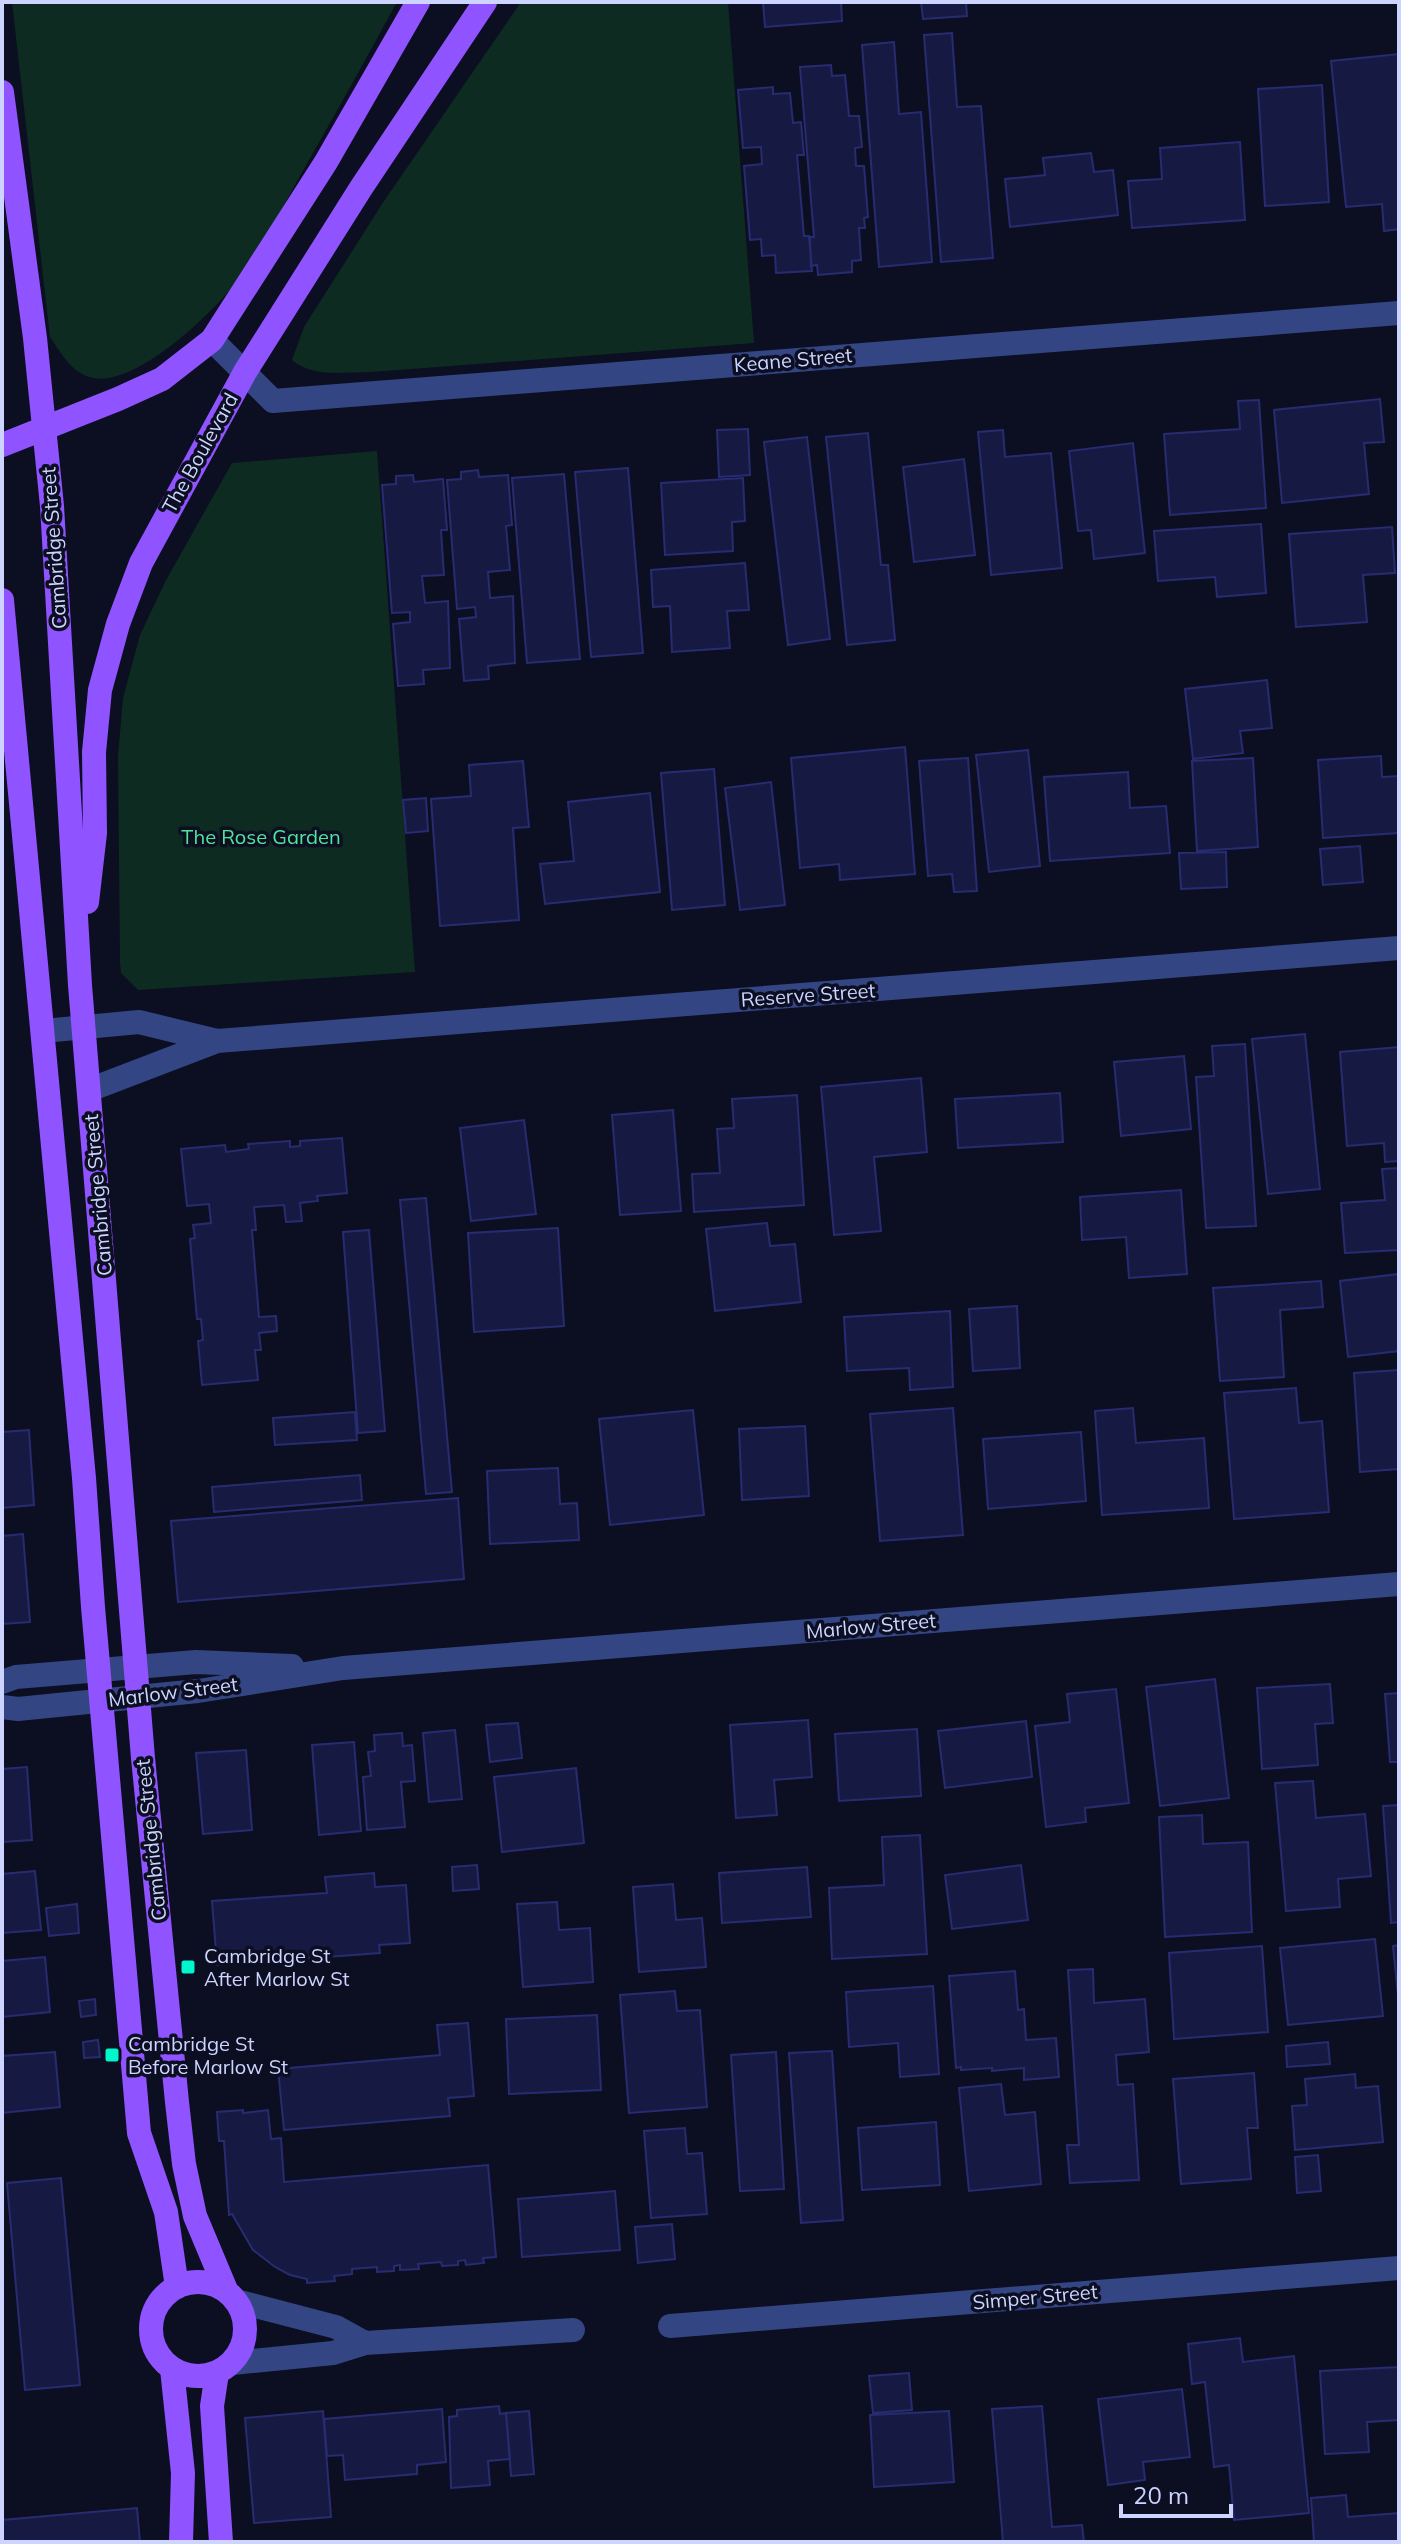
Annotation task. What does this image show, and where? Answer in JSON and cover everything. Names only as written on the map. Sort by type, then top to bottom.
[{"type":"main road","points":[[2,445],[162,379],[212,340],[326,162],[418,2]]},
{"type":"main road","name":"The Boulevard","points":[[79,964],[95,833],[94,752],[100,690],[118,624],[141,563],[245,372],[361,188],[485,2]]},
{"type":"main road","name":"Cambridge Street","points":[[2,92],[52,506],[89,1090],[138,1697],[184,2164],[195,2216],[231,2296]]},
{"type":"main road","name":"Cambridge Street","points":[[2,600],[9,747],[43,1031],[139,2133],[166,2212],[177,2287]]},
{"type":"main road","points":[[221,2542],[212,2406],[225,2368],[243,2344],[245,2322],[231,2296],[210,2283],[194,2282],[177,2287],[164,2296],[155,2310],[151,2326],[156,2350],[172,2369],[186,2376],[202,2377],[225,2368]]},
{"type":"main road","points":[[172,2369],[183,2473],[181,2542]]},
{"type":"street","name":"Keane Street","points":[[212,340],[273,401],[1399,313]]},
{"type":"street","name":"Reserve Street","points":[[89,1090],[217,1041],[1399,948]]},
{"type":"street","name":"Reserve Street","points":[[43,1031],[139,1022],[217,1041]]},
{"type":"street","name":"Marlow Street","points":[[2,1707],[18,1709],[198,1691],[343,1668],[1399,1584]]},
{"type":"street","name":"Marlow Street","points":[[2,1682],[16,1677],[196,1662],[343,1668]]},
{"type":"street","name":"Simper Street","points":[[670,2326],[1399,2268]]},
{"type":"street","points":[[231,2296],[336,2327],[365,2343]]},
{"type":"street","points":[[225,2368],[333,2353],[365,2343],[573,2330]]},
{"type":"green space","points":[[12,2],[397,2],[269,234],[239,279],[181,338],[135,369],[113,377],[93,378],[79,372],[50,337]]},
{"type":"green space","points":[[521,2],[728,2],[754,343],[371,372],[330,373],[300,366],[292,360],[304,327],[382,204]]},
{"type":"green space","name":"The Rose Garden","points":[[377,451],[415,972],[138,990],[121,973],[120,962],[118,756],[123,698],[140,635],[165,582],[232,463]]},
{"type":"building","points":[[763,2],[841,2],[842,21],[765,27]]},
{"type":"building","points":[[921,2],[966,2],[967,16],[923,19]]},
{"type":"building","points":[[952,33],[957,107],[981,106],[993,258],[941,262],[924,35]]},
{"type":"building","points":[[894,42],[899,114],[921,112],[932,262],[879,267],[862,45]]},
{"type":"building","points":[[1399,54],[1399,229],[1384,231],[1382,204],[1346,207],[1331,61]]},
{"type":"building","points":[[831,65],[832,76],[845,75],[849,116],[859,116],[862,147],[855,148],[856,166],[864,166],[868,217],[864,218],[865,228],[859,228],[861,260],[852,261],[852,272],[818,275],[817,265],[811,266],[810,237],[814,237],[800,67]]},
{"type":"building","points":[[1322,85],[1329,202],[1265,206],[1258,89]]},
{"type":"building","points":[[773,87],[773,94],[790,93],[793,123],[801,122],[804,155],[797,155],[804,236],[809,236],[812,271],[776,273],[775,255],[762,256],[761,239],[750,240],[744,166],[762,164],[761,147],[743,148],[738,90]]},
{"type":"building","points":[[1240,142],[1245,220],[1132,228],[1128,181],[1162,179],[1160,148]]},
{"type":"building","points":[[1091,153],[1094,172],[1113,170],[1118,215],[1010,227],[1005,179],[1045,175],[1043,158]]},
{"type":"building","points":[[1380,399],[1384,442],[1364,443],[1369,494],[1282,503],[1274,410]]},
{"type":"building","points":[[1259,400],[1266,508],[1170,515],[1164,434],[1240,429],[1238,401]]},
{"type":"building","points":[[748,429],[750,475],[719,477],[717,430]]},
{"type":"building","points":[[1003,430],[1005,457],[1051,453],[1062,568],[991,575],[978,432]]},
{"type":"building","points":[[868,433],[881,565],[888,565],[895,640],[847,645],[826,437]]},
{"type":"building","points":[[807,437],[830,639],[788,645],[764,442]]},
{"type":"building","points":[[1133,443],[1145,553],[1094,559],[1091,530],[1078,531],[1069,451]]},
{"type":"building","points":[[964,459],[975,555],[914,562],[903,467]]},
{"type":"building","points":[[628,468],[643,653],[591,657],[575,472]]},
{"type":"building","points":[[478,470],[479,477],[508,475],[512,525],[506,526],[510,570],[488,572],[490,598],[513,596],[515,663],[488,666],[489,679],[464,681],[459,619],[476,617],[475,607],[457,609],[447,480],[461,479],[461,472]]},
{"type":"building","points":[[564,474],[580,659],[527,663],[512,478]]},
{"type":"building","points":[[413,475],[414,482],[443,479],[447,530],[441,530],[444,575],[422,576],[425,603],[448,601],[450,668],[423,670],[424,684],[398,686],[393,624],[410,622],[410,612],[392,613],[382,485],[396,484],[396,476]]},
{"type":"building","points":[[743,478],[745,521],[732,522],[733,551],[665,555],[661,483]]},
{"type":"building","points":[[1261,524],[1266,593],[1217,597],[1215,577],[1158,581],[1154,531]]},
{"type":"building","points":[[1392,527],[1395,573],[1363,575],[1367,622],[1296,627],[1289,534]]},
{"type":"building","points":[[745,563],[749,610],[727,611],[730,648],[672,652],[670,606],[653,607],[651,570]]},
{"type":"building","points":[[1267,680],[1272,728],[1240,731],[1243,753],[1193,759],[1185,689]]},
{"type":"building","points":[[905,747],[915,874],[840,880],[839,864],[800,868],[791,758]]},
{"type":"building","points":[[1028,750],[1040,866],[989,872],[976,755]]},
{"type":"building","points":[[1381,756],[1382,777],[1399,776],[1399,833],[1323,838],[1318,760]]},
{"type":"building","points":[[968,758],[977,891],[954,892],[952,874],[928,876],[919,761]]},
{"type":"building","points":[[1253,758],[1258,847],[1197,851],[1192,761]]},
{"type":"building","points":[[523,761],[529,827],[513,828],[519,920],[440,926],[431,799],[471,796],[469,765]]},
{"type":"building","points":[[714,769],[725,905],[672,910],[661,773]]},
{"type":"building","points":[[1128,772],[1130,808],[1166,806],[1170,853],[1050,861],[1044,777]]},
{"type":"building","points":[[771,782],[785,905],[740,910],[725,788]]},
{"type":"building","points":[[650,793],[660,892],[545,904],[540,864],[574,861],[568,802]]},
{"type":"building","points":[[426,798],[428,831],[406,833],[403,800]]},
{"type":"building","points":[[1360,846],[1363,882],[1323,885],[1320,849]]},
{"type":"building","points":[[1226,852],[1227,887],[1181,889],[1179,853]]},
{"type":"building","points":[[1305,1034],[1320,1189],[1268,1194],[1252,1039]]},
{"type":"building","points":[[1245,1044],[1256,1226],[1206,1228],[1196,1077],[1214,1076],[1212,1046]]},
{"type":"building","points":[[1399,1047],[1399,1161],[1385,1162],[1384,1143],[1347,1146],[1340,1052]]},
{"type":"building","points":[[1184,1056],[1191,1129],[1121,1136],[1114,1062]]},
{"type":"building","points":[[921,1078],[927,1152],[874,1157],[881,1231],[834,1235],[821,1087]]},
{"type":"building","points":[[1060,1093],[1063,1142],[958,1148],[955,1099]]},
{"type":"building","points":[[797,1095],[804,1205],[694,1212],[692,1174],[720,1173],[717,1129],[734,1128],[732,1099]]},
{"type":"building","points":[[673,1110],[681,1211],[620,1215],[612,1115]]},
{"type":"building","points":[[524,1120],[536,1214],[471,1221],[460,1128]]},
{"type":"building","points":[[342,1138],[347,1193],[317,1196],[318,1201],[300,1203],[302,1221],[286,1222],[284,1205],[254,1207],[256,1230],[252,1230],[259,1317],[276,1316],[277,1331],[259,1333],[261,1350],[255,1350],[258,1380],[202,1385],[198,1341],[203,1340],[201,1319],[197,1319],[190,1239],[195,1238],[193,1225],[211,1223],[209,1204],[187,1206],[181,1149],[225,1145],[226,1152],[249,1149],[248,1144],[290,1141],[290,1147],[300,1146],[300,1141]]},
{"type":"building","points":[[1399,1168],[1399,1250],[1345,1253],[1341,1203],[1385,1200],[1382,1169]]},
{"type":"building","points":[[1181,1190],[1187,1274],[1129,1278],[1126,1237],[1082,1240],[1080,1197]]},
{"type":"building","points":[[426,1198],[452,1492],[426,1494],[400,1200]]},
{"type":"building","points":[[767,1223],[770,1246],[795,1244],[801,1302],[715,1311],[706,1229]]},
{"type":"building","points":[[558,1228],[564,1326],[474,1332],[468,1233]]},
{"type":"building","points":[[369,1230],[385,1431],[358,1433],[343,1232]]},
{"type":"building","points":[[1399,1274],[1399,1351],[1348,1357],[1340,1281]]},
{"type":"building","points":[[1321,1281],[1323,1307],[1280,1310],[1284,1377],[1220,1381],[1213,1288]]},
{"type":"building","points":[[1017,1306],[1020,1368],[973,1371],[969,1309]]},
{"type":"building","points":[[950,1311],[953,1387],[910,1390],[909,1368],[847,1371],[844,1317]]},
{"type":"building","points":[[1399,1370],[1399,1469],[1360,1472],[1354,1373]]},
{"type":"building","points":[[1296,1388],[1299,1423],[1322,1421],[1329,1512],[1234,1519],[1224,1393]]},
{"type":"building","points":[[953,1408],[963,1535],[880,1541],[870,1414]]},
{"type":"building","points":[[1133,1408],[1136,1443],[1204,1438],[1209,1508],[1102,1515],[1095,1411]]},
{"type":"building","points":[[693,1410],[704,1515],[610,1525],[599,1419]]},
{"type":"building","points":[[355,1412],[357,1440],[275,1445],[273,1418]]},
{"type":"building","points":[[805,1426],[809,1496],[742,1500],[739,1429]]},
{"type":"building","points":[[29,1430],[34,1505],[2,1508],[2,1432]]},
{"type":"building","points":[[1081,1432],[1086,1501],[988,1509],[983,1439]]},
{"type":"building","points":[[558,1468],[560,1504],[577,1503],[579,1540],[490,1544],[487,1471]]},
{"type":"building","points":[[360,1475],[362,1500],[214,1512],[212,1487]]},
{"type":"building","points":[[458,1498],[464,1579],[178,1602],[171,1521]]},
{"type":"building","points":[[23,1534],[30,1622],[2,1624],[2,1536]]},
{"type":"building","points":[[1215,1679],[1229,1798],[1160,1806],[1146,1687]]},
{"type":"building","points":[[1330,1684],[1333,1723],[1315,1724],[1318,1765],[1262,1769],[1257,1688]]},
{"type":"building","points":[[1116,1689],[1129,1803],[1085,1808],[1086,1822],[1046,1827],[1035,1726],[1070,1722],[1067,1694]]},
{"type":"building","points":[[1399,1693],[1399,1762],[1390,1762],[1385,1694]]},
{"type":"building","points":[[808,1720],[812,1777],[774,1780],[777,1815],[736,1818],[730,1725]]},
{"type":"building","points":[[1026,1721],[1032,1777],[945,1788],[938,1731]]},
{"type":"building","points":[[518,1723],[522,1758],[490,1762],[486,1725]]},
{"type":"building","points":[[917,1729],[921,1796],[839,1801],[835,1734]]},
{"type":"building","points":[[455,1730],[462,1799],[429,1802],[423,1733]]},
{"type":"building","points":[[402,1733],[403,1746],[412,1745],[415,1781],[401,1782],[405,1827],[367,1830],[363,1777],[371,1776],[368,1752],[375,1751],[374,1735]]},
{"type":"building","points":[[354,1742],[361,1831],[319,1835],[312,1745]]},
{"type":"building","points":[[246,1750],[252,1830],[203,1834],[196,1753]]},
{"type":"building","points":[[27,1767],[32,1840],[2,1842],[2,1769]]},
{"type":"building","points":[[576,1768],[584,1843],[502,1852],[494,1777]]},
{"type":"building","points":[[1313,1781],[1316,1818],[1365,1814],[1371,1876],[1338,1879],[1340,1907],[1286,1911],[1275,1783]]},
{"type":"building","points":[[1399,1805],[1399,1922],[1391,1923],[1383,1806]]},
{"type":"building","points":[[1202,1815],[1203,1844],[1248,1842],[1252,1932],[1165,1937],[1159,1817]]},
{"type":"building","points":[[920,1835],[927,1954],[832,1959],[829,1888],[884,1885],[882,1837]]},
{"type":"building","points":[[477,1865],[479,1889],[453,1891],[452,1867]]},
{"type":"building","points":[[1021,1865],[1028,1920],[952,1929],[945,1875]]},
{"type":"building","points":[[807,1867],[811,1917],[722,1923],[719,1873]]},
{"type":"building","points":[[35,1871],[41,1930],[2,1933],[2,1874]]},
{"type":"building","points":[[374,1873],[375,1887],[406,1885],[410,1943],[379,1945],[380,1953],[217,1965],[212,1901],[327,1893],[325,1877]]},
{"type":"building","points":[[673,1884],[676,1920],[702,1918],[706,1967],[639,1972],[633,1887]]},
{"type":"building","points":[[557,1902],[559,1930],[590,1928],[593,1982],[523,1987],[517,1904]]},
{"type":"building","points":[[77,1904],[79,1933],[49,1936],[46,1908]]},
{"type":"building","points":[[1375,1939],[1383,2016],[1288,2025],[1280,1948]]},
{"type":"building","points":[[1399,1945],[1399,1995],[1398,1995],[1393,1946]]},
{"type":"building","points":[[1262,1946],[1268,2032],[1174,2039],[1169,1953]]},
{"type":"building","points":[[45,1957],[50,2012],[2,2017],[2,1961]]},
{"type":"building","points":[[1093,1969],[1094,2003],[1145,1999],[1149,2052],[1116,2055],[1118,2085],[1133,2084],[1139,2180],[1070,2183],[1067,2145],[1079,2145],[1068,1970]]},
{"type":"building","points":[[1015,1971],[1018,2010],[1024,2009],[1026,2040],[1056,2038],[1059,2077],[1024,2080],[1024,2068],[992,2071],[992,2068],[956,2068],[949,1976]]},
{"type":"building","points":[[933,1986],[939,2074],[900,2077],[898,2043],[849,2047],[846,1992]]},
{"type":"building","points":[[675,1991],[677,2011],[700,2010],[707,2107],[629,2113],[620,1995]]},
{"type":"building","points":[[95,1999],[96,2015],[81,2017],[79,2001]]},
{"type":"building","points":[[597,2015],[601,2090],[509,2094],[506,2019]]},
{"type":"building","points":[[468,2023],[474,2096],[448,2098],[450,2116],[284,2130],[278,2069],[440,2055],[437,2025]]},
{"type":"building","points":[[98,2040],[100,2057],[84,2058],[83,2042]]},
{"type":"building","points":[[1328,2042],[1330,2064],[1287,2067],[1286,2046]]},
{"type":"building","points":[[832,2051],[843,2220],[801,2223],[789,2053]]},
{"type":"building","points":[[55,2052],[60,2107],[2,2113],[2,2056]]},
{"type":"building","points":[[776,2052],[784,2189],[740,2191],[731,2055]]},
{"type":"building","points":[[1254,2073],[1258,2128],[1247,2128],[1251,2179],[1181,2184],[1173,2079]]},
{"type":"building","points":[[1355,2074],[1356,2088],[1378,2086],[1383,2142],[1295,2150],[1292,2106],[1307,2105],[1305,2079]]},
{"type":"building","points":[[1001,2084],[1005,2115],[1035,2112],[1041,2184],[969,2191],[959,2088]]},
{"type":"building","points":[[243,2110],[243,2113],[268,2110],[271,2139],[281,2138],[284,2182],[488,2165],[496,2257],[483,2258],[484,2263],[466,2265],[465,2260],[458,2261],[458,2265],[442,2266],[441,2262],[418,2264],[419,2269],[400,2270],[400,2265],[394,2266],[394,2271],[377,2272],[377,2267],[352,2269],[352,2274],[334,2276],[335,2281],[307,2283],[307,2279],[275,2267],[253,2250],[232,2214],[229,2215],[224,2141],[219,2141],[217,2112]]},
{"type":"building","points":[[936,2122],[940,2185],[862,2190],[858,2128]]},
{"type":"building","points":[[685,2128],[687,2154],[702,2153],[707,2214],[651,2218],[644,2131]]},
{"type":"building","points":[[1318,2155],[1321,2191],[1297,2193],[1295,2157]]},
{"type":"building","points":[[61,2178],[80,2385],[25,2390],[7,2183]]},
{"type":"building","points":[[615,2191],[620,2250],[522,2257],[518,2199]]},
{"type":"building","points":[[672,2224],[675,2259],[638,2263],[635,2227]]},
{"type":"building","points":[[1240,2338],[1243,2362],[1294,2356],[1309,2513],[1234,2520],[1229,2465],[1214,2467],[1205,2382],[1192,2384],[1188,2344]]},
{"type":"building","points":[[1399,2367],[1399,2420],[1367,2422],[1369,2452],[1325,2454],[1320,2371]]},
{"type":"building","points":[[909,2373],[912,2410],[873,2413],[869,2376]]},
{"type":"building","points":[[1182,2389],[1190,2457],[1143,2462],[1145,2480],[1108,2485],[1098,2399]]},
{"type":"building","points":[[499,2406],[500,2414],[506,2413],[510,2459],[488,2461],[490,2485],[451,2488],[449,2417],[457,2416],[457,2410]]},
{"type":"building","points":[[1042,2406],[1052,2527],[1082,2525],[1084,2542],[1003,2542],[992,2409]]},
{"type":"building","points":[[442,2409],[446,2462],[417,2465],[417,2474],[345,2480],[343,2455],[327,2456],[324,2419]]},
{"type":"building","points":[[323,2411],[331,2517],[254,2523],[245,2418]]},
{"type":"building","points":[[529,2411],[534,2474],[511,2476],[506,2413]]},
{"type":"building","points":[[949,2411],[954,2482],[874,2487],[870,2415]]},
{"type":"building","points":[[1346,2495],[1348,2517],[1399,2513],[1399,2542],[1314,2542],[1311,2498]]},
{"type":"building","points":[[137,2508],[140,2542],[2,2542],[2,2520]]},
{"type":"place","name":"Cambridge St After Marlow St","points":[[188,1967]]},
{"type":"place","name":"Cambridge St Before Marlow St","points":[[112,2055]]}]
